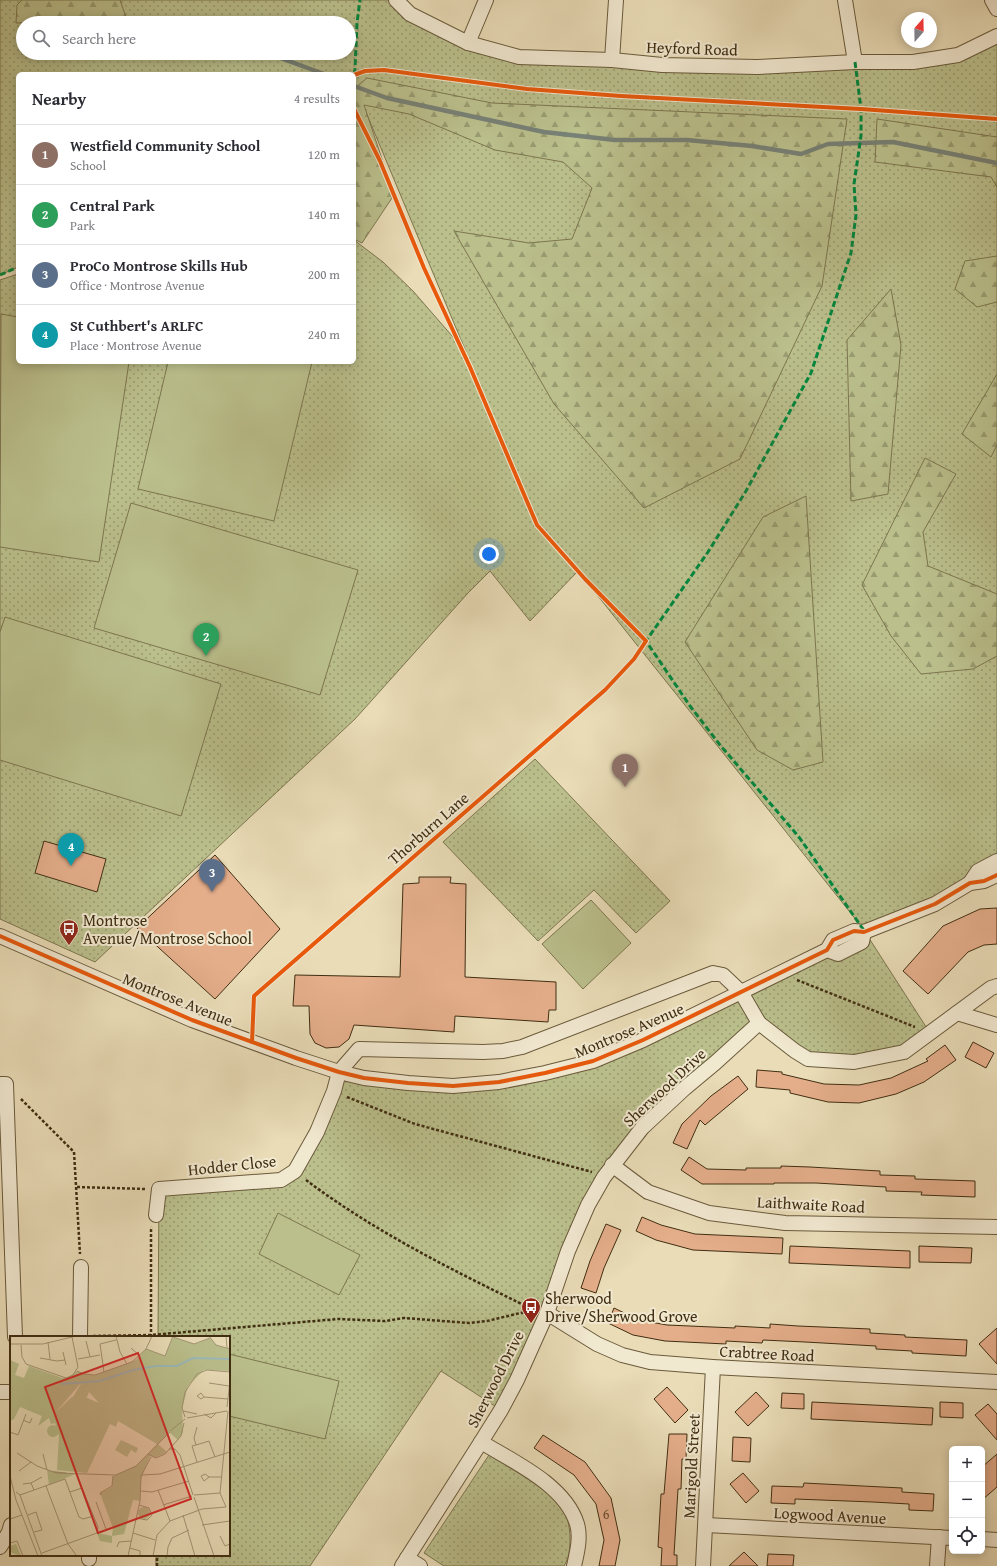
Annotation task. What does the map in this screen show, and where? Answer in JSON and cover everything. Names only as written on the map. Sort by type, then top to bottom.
[{"type":"street","name":"Heyford Road","points":[[396,0],[410,14],[468,43],[519,57],[612,60],[662,65],[757,66],[855,62],[913,62],[958,55],[997,36]]},
{"type":"street","points":[[468,43],[486,0]]},
{"type":"street","points":[[612,60],[616,0]]},
{"type":"street","points":[[845,0],[855,62]]},
{"type":"street","points":[[992,0],[997,9]]},
{"type":"street","name":"Montrose Avenue","points":[[970,883],[978,871],[997,861]]},
{"type":"street","name":"Montrose Avenue","points":[[0,936],[192,1020],[296,1058],[339,1072],[371,1079],[453,1086],[499,1082],[545,1073],[593,1061],[636,1043],[827,950],[838,954],[862,942],[864,932],[935,904],[970,883],[984,881],[997,875]]},
{"type":"street","points":[[339,1072],[359,1049],[483,1052],[503,1051],[522,1047],[713,973],[723,976],[741,992],[759,1023],[795,1051],[808,1059],[854,1062],[904,1052],[991,988],[997,986]]},
{"type":"street","points":[[957,1013],[997,1025]]},
{"type":"street","name":"Sherwood Drive","points":[[404,1562],[482,1442],[517,1380],[540,1311],[588,1205],[604,1177],[642,1128],[759,1023]]},
{"type":"street","name":"Hodder Close","points":[[159,1189],[281,1180],[295,1171],[317,1132],[334,1091],[339,1072]]},
{"type":"street","points":[[3,1084],[15,1336]]},
{"type":"street","name":"Laithwaite Road","points":[[612,1165],[648,1192],[709,1213],[785,1223],[997,1227]]},
{"type":"street","points":[[156,1215],[159,1189]]},
{"type":"street","points":[[80,1336],[81,1267]]},
{"type":"street","name":"Crabtree Road","points":[[540,1311],[597,1344],[622,1355],[650,1362],[713,1367],[997,1382]]},
{"type":"street","name":"Marigold Street","points":[[703,1566],[713,1367]]},
{"type":"street","points":[[482,1442],[549,1484],[568,1504],[577,1525],[578,1550],[574,1566]]},
{"type":"street","name":"Logwood Avenue","points":[[706,1525],[945,1538]]},
{"type":"street","points":[[0,1547],[10,1528]]},
{"type":"street","points":[[937,1566],[945,1538]]},
{"type":"street","points":[[985,1540],[997,1540]]},
{"type":"street","points":[[404,1562],[420,1566]]},
{"type":"path","points":[[789,969],[796,980],[930,1033]]},
{"type":"path","points":[[3,1084],[74,1152],[81,1267]]},
{"type":"path","points":[[334,1091],[415,1124],[589,1170],[604,1177]]},
{"type":"path","points":[[295,1171],[323,1192],[406,1245],[540,1311]]},
{"type":"path","points":[[77,1188],[159,1189]]},
{"type":"path","points":[[151,1336],[151,1230],[156,1215]]},
{"type":"path","points":[[80,1336],[151,1336],[338,1319],[385,1321],[404,1318],[469,1323],[540,1311]]},
{"type":"path","points":[[156,1566],[157,1556]]},
{"type":"green space","points":[[0,0],[396,0],[410,14],[519,57],[855,62],[958,55],[997,35],[997,867],[865,932],[930,1033],[870,1058],[795,1051],[743,994],[759,1023],[685,1088],[588,1205],[501,1410],[441,1371],[310,1566],[156,1566],[156,1556],[230,1556],[230,1336],[158,1336],[159,1189],[286,1177],[339,1072],[453,1086],[593,1061],[865,931],[578,571],[530,621],[490,571],[468,593],[355,719],[95,962],[0,919],[0,280],[16,275],[16,364],[356,364],[356,242],[383,262],[413,291],[466,352],[363,105],[356,93],[356,72],[16,72],[16,268],[0,275]]},
{"type":"green space","points":[[22,0],[120,0],[126,16],[16,16],[17,5]]},
{"type":"green space","points":[[367,78],[492,103],[847,119],[822,286],[740,459],[644,508],[554,404],[454,231],[529,243],[572,239],[592,188],[563,162],[495,150],[409,114],[364,105],[394,195],[362,243],[356,240],[356,87]]},
{"type":"green space","points":[[877,119],[997,137],[997,187],[991,177],[875,162]]},
{"type":"green space","points":[[997,256],[997,302],[977,307],[955,289],[965,261]]},
{"type":"green space","points":[[891,289],[901,345],[888,494],[851,501],[847,340]]},
{"type":"green space","points":[[1,314],[16,317],[16,364],[129,364],[99,562],[0,547]]},
{"type":"green space","points":[[168,364],[312,364],[274,521],[138,489]]},
{"type":"green space","points":[[997,374],[997,445],[991,457],[962,434]]},
{"type":"green space","points":[[925,458],[956,474],[923,532],[928,566],[997,594],[997,656],[973,669],[921,674],[891,636],[862,585]]},
{"type":"green space","points":[[806,496],[823,762],[793,770],[757,750],[685,642],[763,517]]},
{"type":"green space","points":[[131,503],[358,570],[320,695],[94,628]]},
{"type":"green space","points":[[5,617],[221,684],[181,816],[0,760],[0,632]]},
{"type":"green space","points":[[535,759],[670,901],[636,933],[594,890],[538,941],[443,842]]},
{"type":"green space","points":[[591,900],[631,943],[583,989],[542,944]]},
{"type":"green space","points":[[278,1213],[360,1255],[339,1295],[259,1254]]},
{"type":"green space","points":[[230,1354],[339,1381],[325,1439],[230,1416]]},
{"type":"green space","points":[[489,1455],[533,1482],[554,1499],[562,1508],[568,1520],[570,1536],[569,1553],[564,1566],[444,1566],[424,1553]]},
{"type":"building","points":[[44,841],[106,859],[97,892],[35,873]]},
{"type":"building","points":[[215,855],[280,929],[215,999],[137,928]]},
{"type":"building","points":[[419,877],[451,877],[450,883],[466,884],[465,977],[556,982],[556,1010],[549,1010],[548,1022],[455,1016],[454,1032],[354,1025],[349,1039],[339,1047],[326,1048],[315,1043],[310,1034],[309,1006],[293,1006],[295,975],[400,977],[403,884],[419,883]]},
{"type":"building","points":[[997,908],[997,944],[984,945],[968,952],[928,994],[903,971],[943,926],[980,909]]},
{"type":"building","points":[[973,1042],[994,1053],[986,1068],[965,1057]]},
{"type":"building","points":[[945,1045],[956,1060],[924,1082],[896,1094],[859,1103],[828,1102],[790,1093],[790,1090],[756,1087],[757,1070],[782,1072],[782,1074],[824,1084],[859,1085],[891,1078],[928,1061],[926,1059]]},
{"type":"building","points":[[738,1076],[748,1089],[705,1125],[700,1120],[687,1149],[673,1143],[682,1124],[711,1096]]},
{"type":"building","points":[[689,1157],[707,1169],[746,1170],[746,1168],[781,1168],[781,1166],[810,1167],[880,1171],[880,1175],[915,1176],[915,1179],[975,1181],[975,1197],[921,1195],[922,1192],[886,1191],[886,1187],[816,1183],[702,1184],[681,1170]]},
{"type":"building","points":[[642,1217],[661,1225],[695,1234],[783,1238],[782,1254],[693,1250],[656,1240],[636,1231]]},
{"type":"building","points":[[606,1224],[621,1230],[604,1268],[596,1293],[581,1288],[590,1261]]},
{"type":"building","points":[[790,1246],[910,1251],[910,1268],[789,1263]]},
{"type":"building","points":[[919,1246],[972,1248],[971,1263],[919,1262]]},
{"type":"building","points":[[614,1308],[639,1320],[667,1325],[770,1328],[770,1324],[870,1329],[870,1333],[905,1335],[905,1337],[967,1340],[966,1356],[876,1349],[876,1346],[805,1342],[763,1340],[762,1343],[726,1341],[726,1344],[665,1341],[633,1335],[608,1323]]},
{"type":"building","points":[[997,1328],[997,1364],[979,1344]]},
{"type":"building","points":[[667,1387],[688,1410],[675,1423],[654,1399]]},
{"type":"building","points":[[756,1392],[769,1406],[748,1426],[735,1412]]},
{"type":"building","points":[[782,1393],[804,1394],[804,1409],[781,1408]]},
{"type":"building","points":[[812,1402],[933,1408],[932,1425],[811,1419]]},
{"type":"building","points":[[940,1402],[963,1403],[963,1418],[940,1417]]},
{"type":"building","points":[[988,1404],[997,1414],[997,1440],[975,1415]]},
{"type":"building","points":[[669,1434],[687,1434],[686,1459],[682,1459],[681,1489],[678,1489],[674,1555],[677,1555],[677,1566],[661,1566],[662,1548],[658,1547],[661,1494],[664,1494]]},
{"type":"building","points":[[543,1435],[585,1462],[611,1498],[620,1540],[615,1566],[599,1566],[604,1540],[596,1504],[574,1475],[534,1448]]},
{"type":"building","points":[[733,1437],[751,1438],[750,1462],[732,1461]]},
{"type":"building","points":[[997,1454],[997,1487],[985,1497],[985,1482],[985,1464]]},
{"type":"building","points":[[743,1473],[759,1491],[746,1503],[730,1484]]},
{"type":"building","points":[[804,1483],[902,1488],[902,1492],[934,1494],[933,1511],[909,1510],[909,1504],[873,1502],[795,1499],[795,1504],[771,1503],[772,1486],[803,1487]]},
{"type":"building","points":[[744,1552],[758,1566],[729,1566]]},
{"type":"building","points":[[768,1554],[794,1555],[793,1566],[767,1566]]},
{"type":"waterway","points":[[286,60],[319,72]]},
{"type":"waterway","points":[[356,87],[387,98],[544,132],[615,140],[687,140],[752,146],[801,154],[828,144],[893,142],[997,163]]},
{"type":"marked path","points":[[356,46],[360,0]]},
{"type":"marked path","points":[[354,72],[355,60]]},
{"type":"marked path","points":[[855,62],[861,109],[861,136],[854,184],[856,215],[851,253],[811,373],[746,491],[708,552],[646,641],[690,706],[720,745],[799,837],[865,932]]},
{"type":"marked path","points":[[0,275],[16,268]]},
{"type":"cycle path","points":[[356,74],[365,71],[384,70],[527,89],[621,96],[861,109],[997,119]]},
{"type":"cycle path","name":"Thorburn Lane","points":[[252,1042],[254,996],[605,690],[634,659],[646,641],[585,579],[537,525],[470,367],[424,268],[380,161],[356,113]]},
{"type":"cycle path","points":[[0,936],[192,1020],[296,1058],[339,1072],[364,1078],[453,1086],[499,1082],[545,1073],[593,1061],[643,1040],[827,950],[833,940],[854,931],[864,932],[935,904],[970,883],[984,881],[997,875]]},
{"type":"place","name":"Central Park","points":[[206,656]]},
{"type":"place","name":"Westfield Community School","points":[[625,787]]},
{"type":"place","name":"St Cuthbert's ARLFC","points":[[71,866]]},
{"type":"place","name":"ProCo Montrose Skills Hub","points":[[212,892]]},
{"type":"place","name":"Montrose Avenue/Montrose School","points":[[69,946]]},
{"type":"place","name":"Sherwood Drive/Sherwood Grove","points":[[531,1324]]}]
